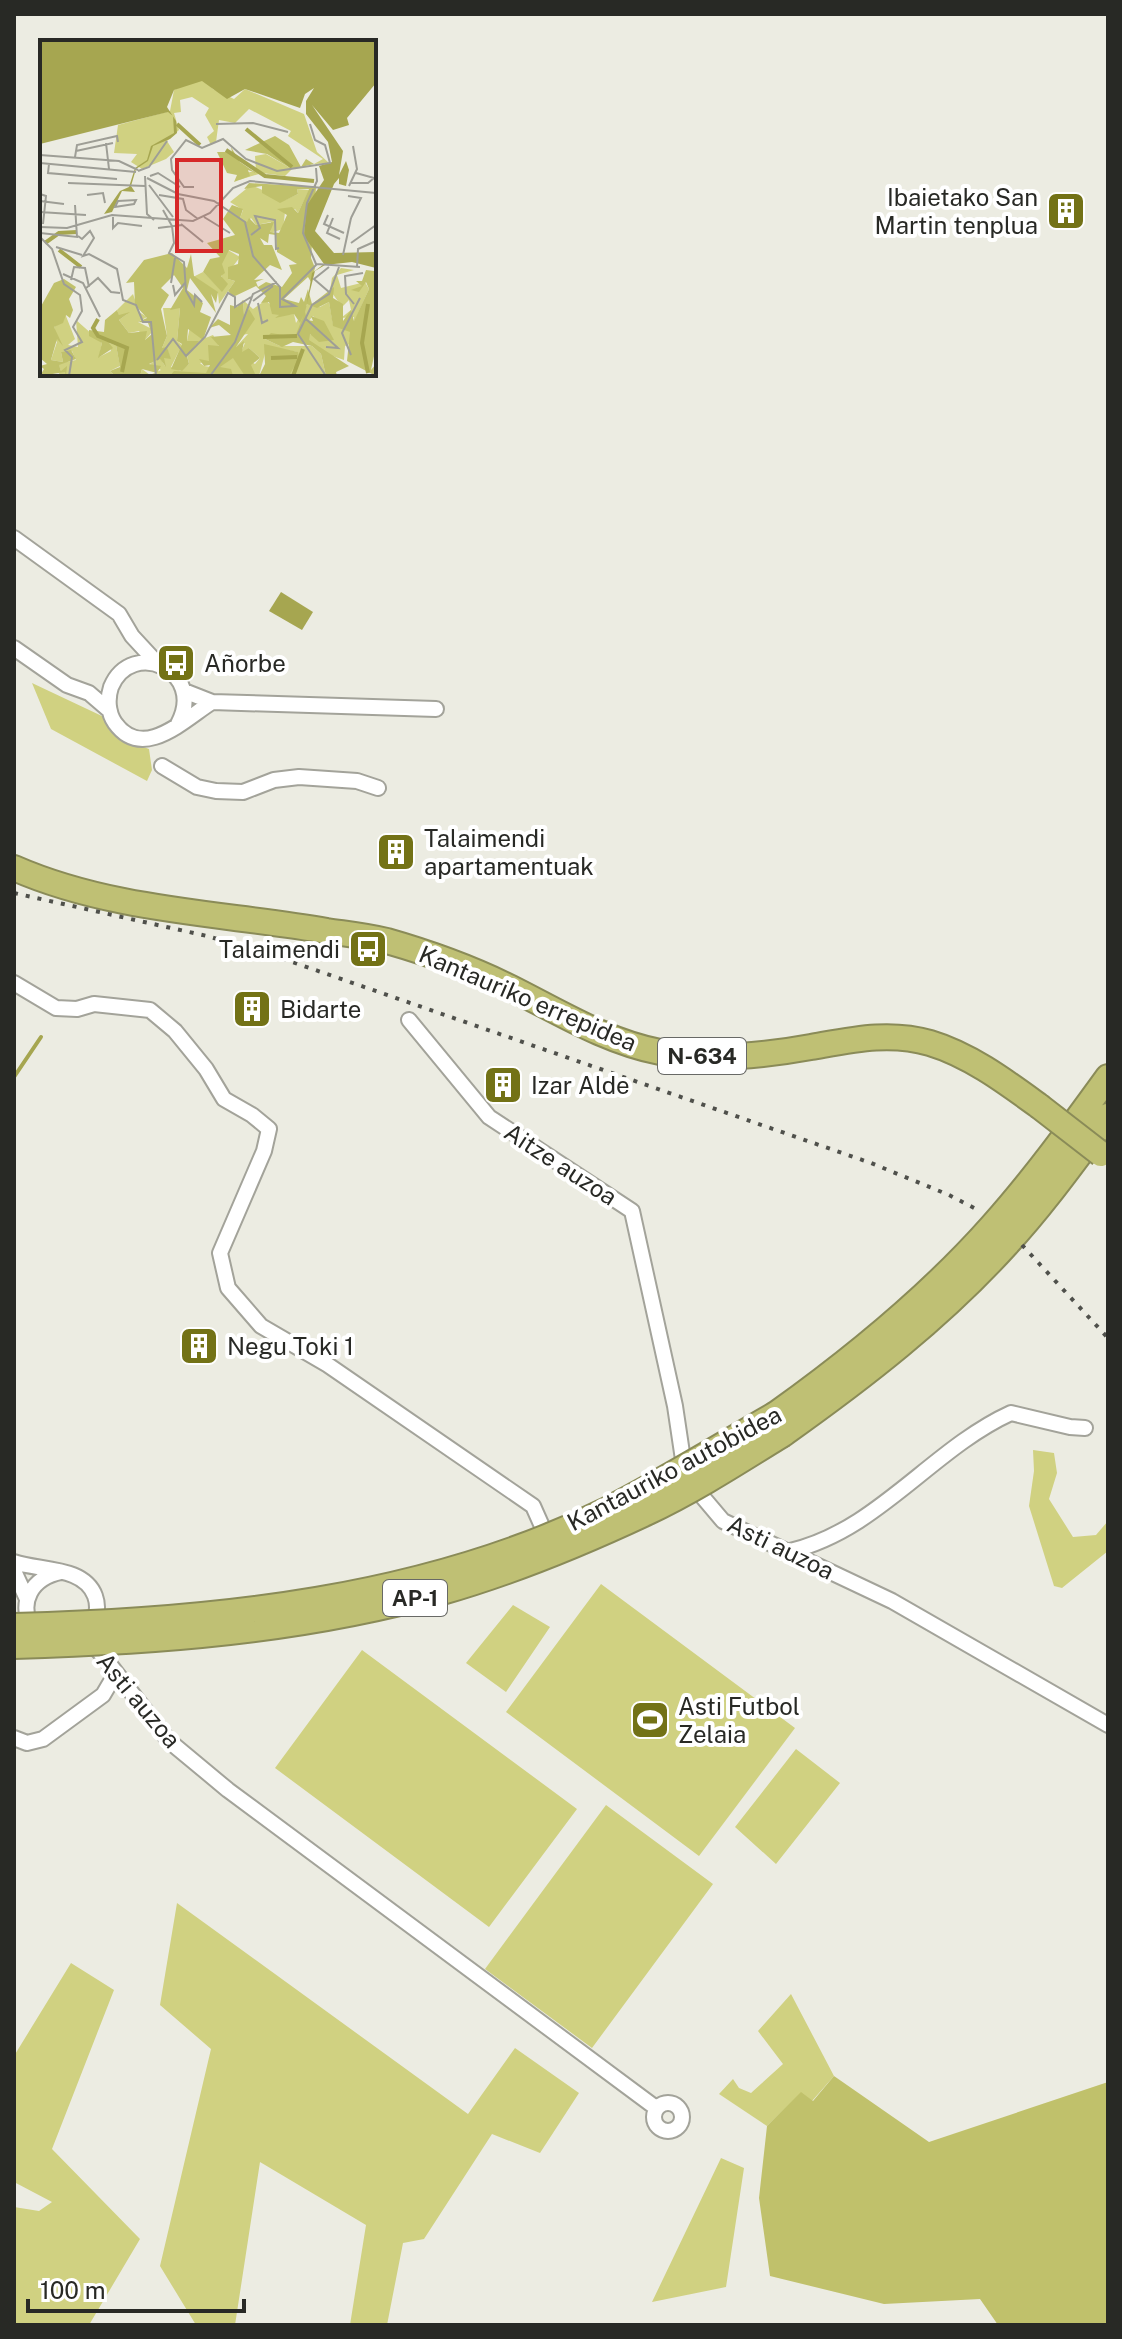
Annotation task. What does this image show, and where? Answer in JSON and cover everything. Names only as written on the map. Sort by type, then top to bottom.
[{"type":"highway","name":"Kantauriko errepidea","points":[[14,868],[56,884],[114,898],[383,940],[467,968],[603,1034],[633,1046],[663,1052],[696,1056],[766,1054],[878,1037],[926,1042],[945,1048],[981,1067],[1039,1106],[1104,1156]]},
{"type":"highway","name":"Kantauriko autobidea","points":[[14,1646],[223,1633],[334,1617],[440,1592],[555,1553],[648,1512],[780,1424],[928,1291],[980,1238],[1050,1156],[1108,1077]]},
{"type":"highway","name":"Kantauriko autobidea","points":[[14,1626],[220,1614],[329,1597],[411,1580],[528,1543],[606,1510],[840,1394],[961,1292],[1026,1222],[1108,1116]]},
{"type":"street","points":[[14,538],[113,610],[157,663],[172,671],[184,691],[186,703],[178,724]]},
{"type":"street","points":[[132,636],[125,669],[113,684],[108,698],[117,726],[139,739],[159,738],[212,702]]},
{"type":"street","points":[[14,648],[67,685],[89,693],[110,711]]},
{"type":"street","points":[[125,669],[136,664],[157,663]]},
{"type":"street","points":[[89,693],[113,684]]},
{"type":"street","points":[[184,691],[212,702],[436,709]]},
{"type":"street","points":[[162,766],[197,787],[216,791],[243,792],[274,780],[299,777],[357,781],[378,788]]},
{"type":"street","points":[[14,983],[56,1008],[77,1009],[94,1004],[150,1010],[175,1031],[206,1069],[224,1099],[269,1129],[264,1151],[220,1253],[228,1288],[261,1326],[328,1365],[533,1506],[549,1542]]},
{"type":"street","name":"Aitze auzoa","points":[[409,1020],[489,1117],[632,1211],[675,1406],[685,1477]]},
{"type":"street","points":[[790,1551],[822,1541],[860,1520],[969,1437],[1011,1413],[1085,1428]]},
{"type":"street","name":"Asti auzoa","points":[[123,1626],[208,1623],[335,1605],[463,1573],[549,1542],[685,1477],[723,1521],[892,1601],[1108,1725]]},
{"type":"street","points":[[14,1562],[73,1574],[84,1580],[97,1600],[123,1626]]},
{"type":"street","points":[[14,1571],[27,1599],[28,1620],[35,1632],[46,1640],[59,1644],[72,1642],[89,1630],[123,1626]]},
{"type":"street","points":[[27,1599],[36,1582],[61,1572]]},
{"type":"street","points":[[89,1630],[97,1612],[97,1600]]},
{"type":"street","points":[[104,1657],[123,1626]]},
{"type":"street","name":"Asti auzoa","points":[[89,1630],[104,1657],[169,1741],[228,1790],[656,2108]]},
{"type":"street","points":[[14,1738],[27,1743],[43,1739],[103,1695],[116,1673]]},
{"type":"green space","points":[[32,683],[104,717],[122,739],[149,749],[152,770],[147,781],[51,729]]},
{"type":"green space","points":[[1033,1450],[1054,1453],[1057,1473],[1049,1499],[1073,1537],[1096,1535],[1108,1521],[1108,1551],[1062,1588],[1054,1586],[1029,1506],[1034,1471]]},
{"type":"green space","name":"Asti Futbol Zelaia","points":[[601,1584],[795,1728],[699,1856],[506,1712]]},
{"type":"green space","points":[[513,1605],[550,1627],[506,1692],[466,1663]]},
{"type":"green space","points":[[362,1650],[577,1809],[489,1927],[275,1768]]},
{"type":"green space","points":[[796,1749],[840,1783],[776,1864],[735,1827]]},
{"type":"green space","points":[[606,1805],[713,1884],[592,2048],[485,1969]]},
{"type":"green space","points":[[177,1903],[468,2114],[515,2048],[579,2093],[540,2153],[492,2134],[424,2239],[403,2243],[387,2325],[350,2325],[366,2225],[260,2162],[235,2325],[196,2325],[160,2266],[211,2049],[160,2005]]},
{"type":"green space","points":[[71,1963],[114,1990],[52,2149],[140,2239],[89,2325],[14,2325],[14,2207],[39,2211],[52,2202],[14,2182],[14,2056]]},
{"type":"green space","points":[[791,1994],[834,2076],[812,2101],[801,2093],[767,2126],[719,2094],[733,2079],[739,2088],[751,2093],[783,2064],[758,2031]]},
{"type":"green space","points":[[721,2158],[744,2168],[726,2287],[652,2302]]},
{"type":"shaded area","points":[[281,592],[313,612],[302,630],[269,611]]},
{"type":"shaded area","points":[[834,2076],[929,2142],[1108,2082],[1108,2325],[998,2325],[980,2299],[884,2304],[770,2276],[759,2198],[767,2126],[801,2092],[813,2101]]},
{"type":"waterway","points":[[14,1077],[41,1037]]},
{"type":"railway","points":[[14,893],[207,936],[275,956],[871,1163],[978,1210]]},
{"type":"railway","points":[[1022,1245],[1108,1338]]},
{"type":"place","name":"Ibaietako San Martin tenplua","points":[[1066,211]]},
{"type":"place","name":"Añorbe","points":[[176,663]]},
{"type":"place","name":"Talaimendi apartamentuak","points":[[396,852]]},
{"type":"place","name":"Talaimendi","points":[[368,949]]},
{"type":"place","name":"Bidarte","points":[[252,1009]]},
{"type":"place","name":"Izar Alde","points":[[503,1085]]},
{"type":"place","name":"Negu Toki 1","points":[[199,1346]]},
{"type":"place","name":"Asti Futbol Zelaia","points":[[650,1720]]}]
